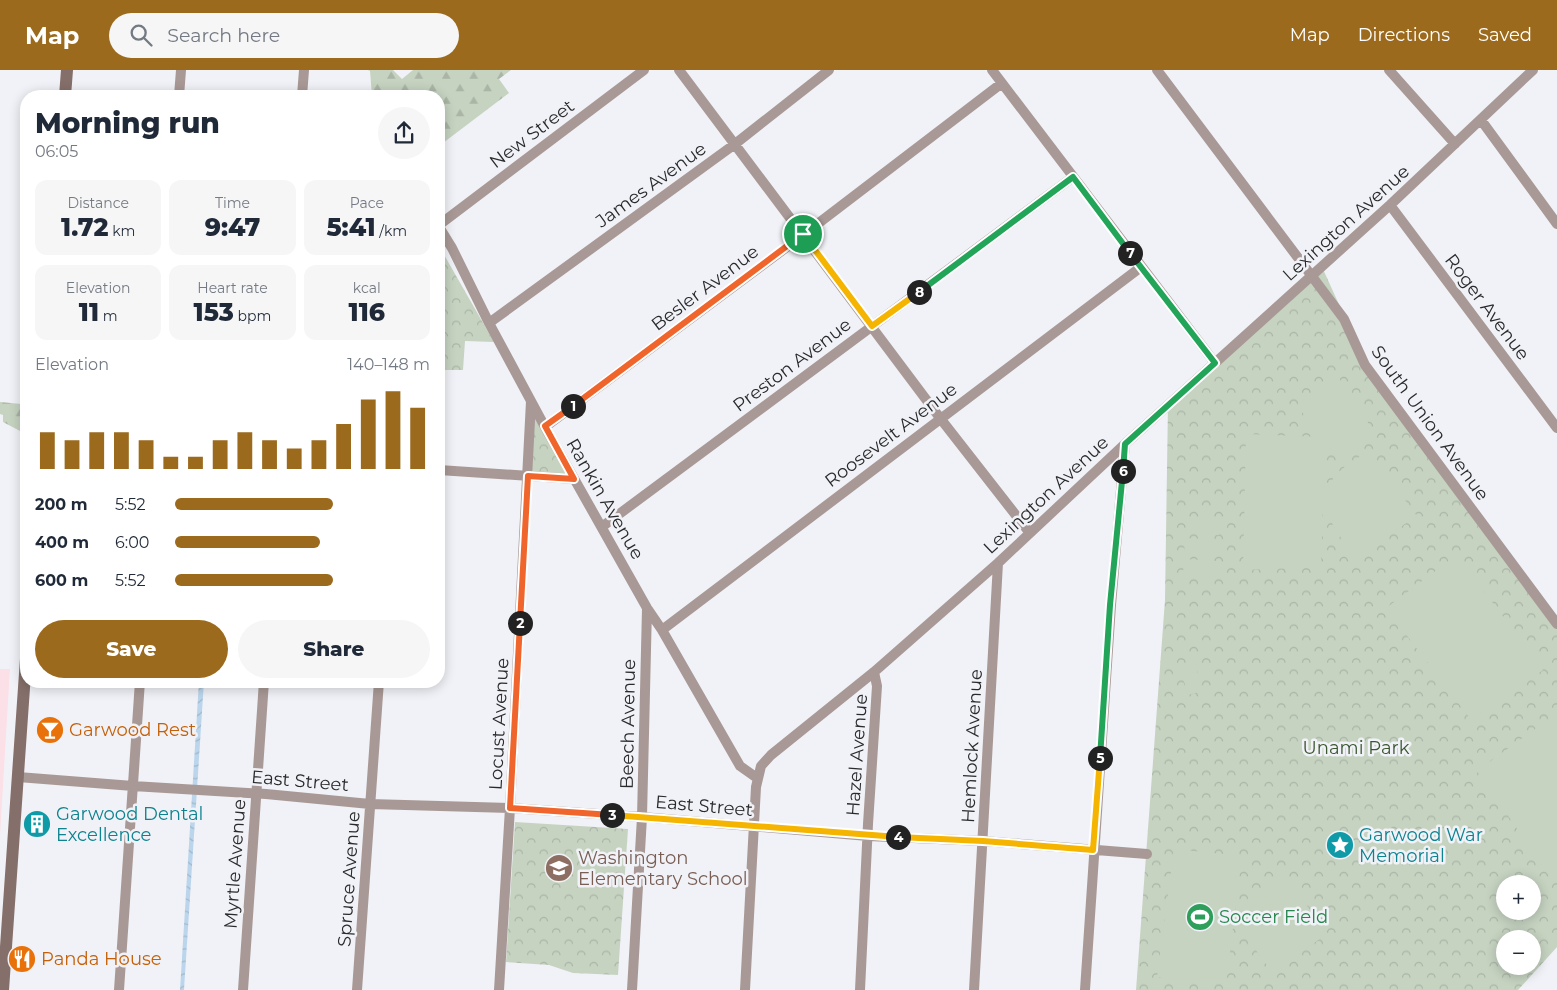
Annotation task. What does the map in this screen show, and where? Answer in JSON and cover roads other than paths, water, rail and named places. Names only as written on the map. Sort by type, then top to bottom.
[{"type":"main road","points":[[65,90],[67,70]]},
{"type":"main road","points":[[3,990],[24,688]]},
{"type":"street","points":[[179,90],[181,70]]},
{"type":"street","points":[[302,90],[304,70]]},
{"type":"street","name":"New Street","points":[[445,221],[644,70]]},
{"type":"street","points":[[679,70],[940,418],[1030,532]]},
{"type":"street","name":"James Avenue","points":[[489,322],[735,144],[829,70]]},
{"type":"street","points":[[992,70],[1215,363]]},
{"type":"street","name":"South Union Avenue","points":[[1157,70],[1344,319],[1365,365],[1557,624]]},
{"type":"street","points":[[1389,70],[1456,144]]},
{"type":"street","name":"Lexington Avenue","points":[[757,778],[761,766],[771,755],[874,672],[998,563],[1125,444],[1390,205],[1533,70]]},
{"type":"street","name":"Besler Avenue","points":[[545,426],[1002,83]]},
{"type":"street","points":[[1481,120],[1557,224]]},
{"type":"street","name":"Preston Avenue","points":[[602,526],[1073,177]]},
{"type":"street","name":"Roger Avenue","points":[[1390,205],[1557,428]]},
{"type":"street","name":"Rankin Avenue","points":[[445,236],[545,426],[647,608],[662,630],[740,766],[757,778]]},
{"type":"street","name":"Roosevelt Avenue","points":[[662,630],[1141,267]]},
{"type":"street","name":"Locust Avenue","points":[[499,990],[531,400]]},
{"type":"street","points":[[1085,990],[1110,605],[1125,444]]},
{"type":"street","points":[[445,470],[574,479]]},
{"type":"street","name":"Hemlock Avenue","points":[[974,990],[998,563]]},
{"type":"street","name":"Beech Avenue","points":[[632,990],[642,817],[647,608]]},
{"type":"street","name":"Hazel Avenue","points":[[860,990],[877,686],[874,672]]},
{"type":"street","points":[[119,990],[140,688]]},
{"type":"street","name":"Myrtle Avenue","points":[[243,990],[264,688]]},
{"type":"street","name":"Spruce Avenue","points":[[357,990],[378,688]]},
{"type":"street","name":"East Street","points":[[18,777],[370,804],[510,808],[868,836],[983,841],[1147,854]]},
{"type":"street","points":[[745,990],[757,778]]},
{"type":"water","points":[[199,688],[204,688],[184,990],[180,990]]},
{"type":"place","name":"Garwood Rest","points":[[50,730]]},
{"type":"place","name":"Garwood Dental Excellence","points":[[37,824]]},
{"type":"place","name":"Garwood War Memorial","points":[[1340,845]]},
{"type":"place","name":"Washington Elementary School","points":[[559,868]]},
{"type":"place","name":"Soccer Field","points":[[1200,917]]},
{"type":"place","name":"Panda House","points":[[22,959]]},
{"type":"park label","name":"Unami Park","points":[[1356,748]]}]
